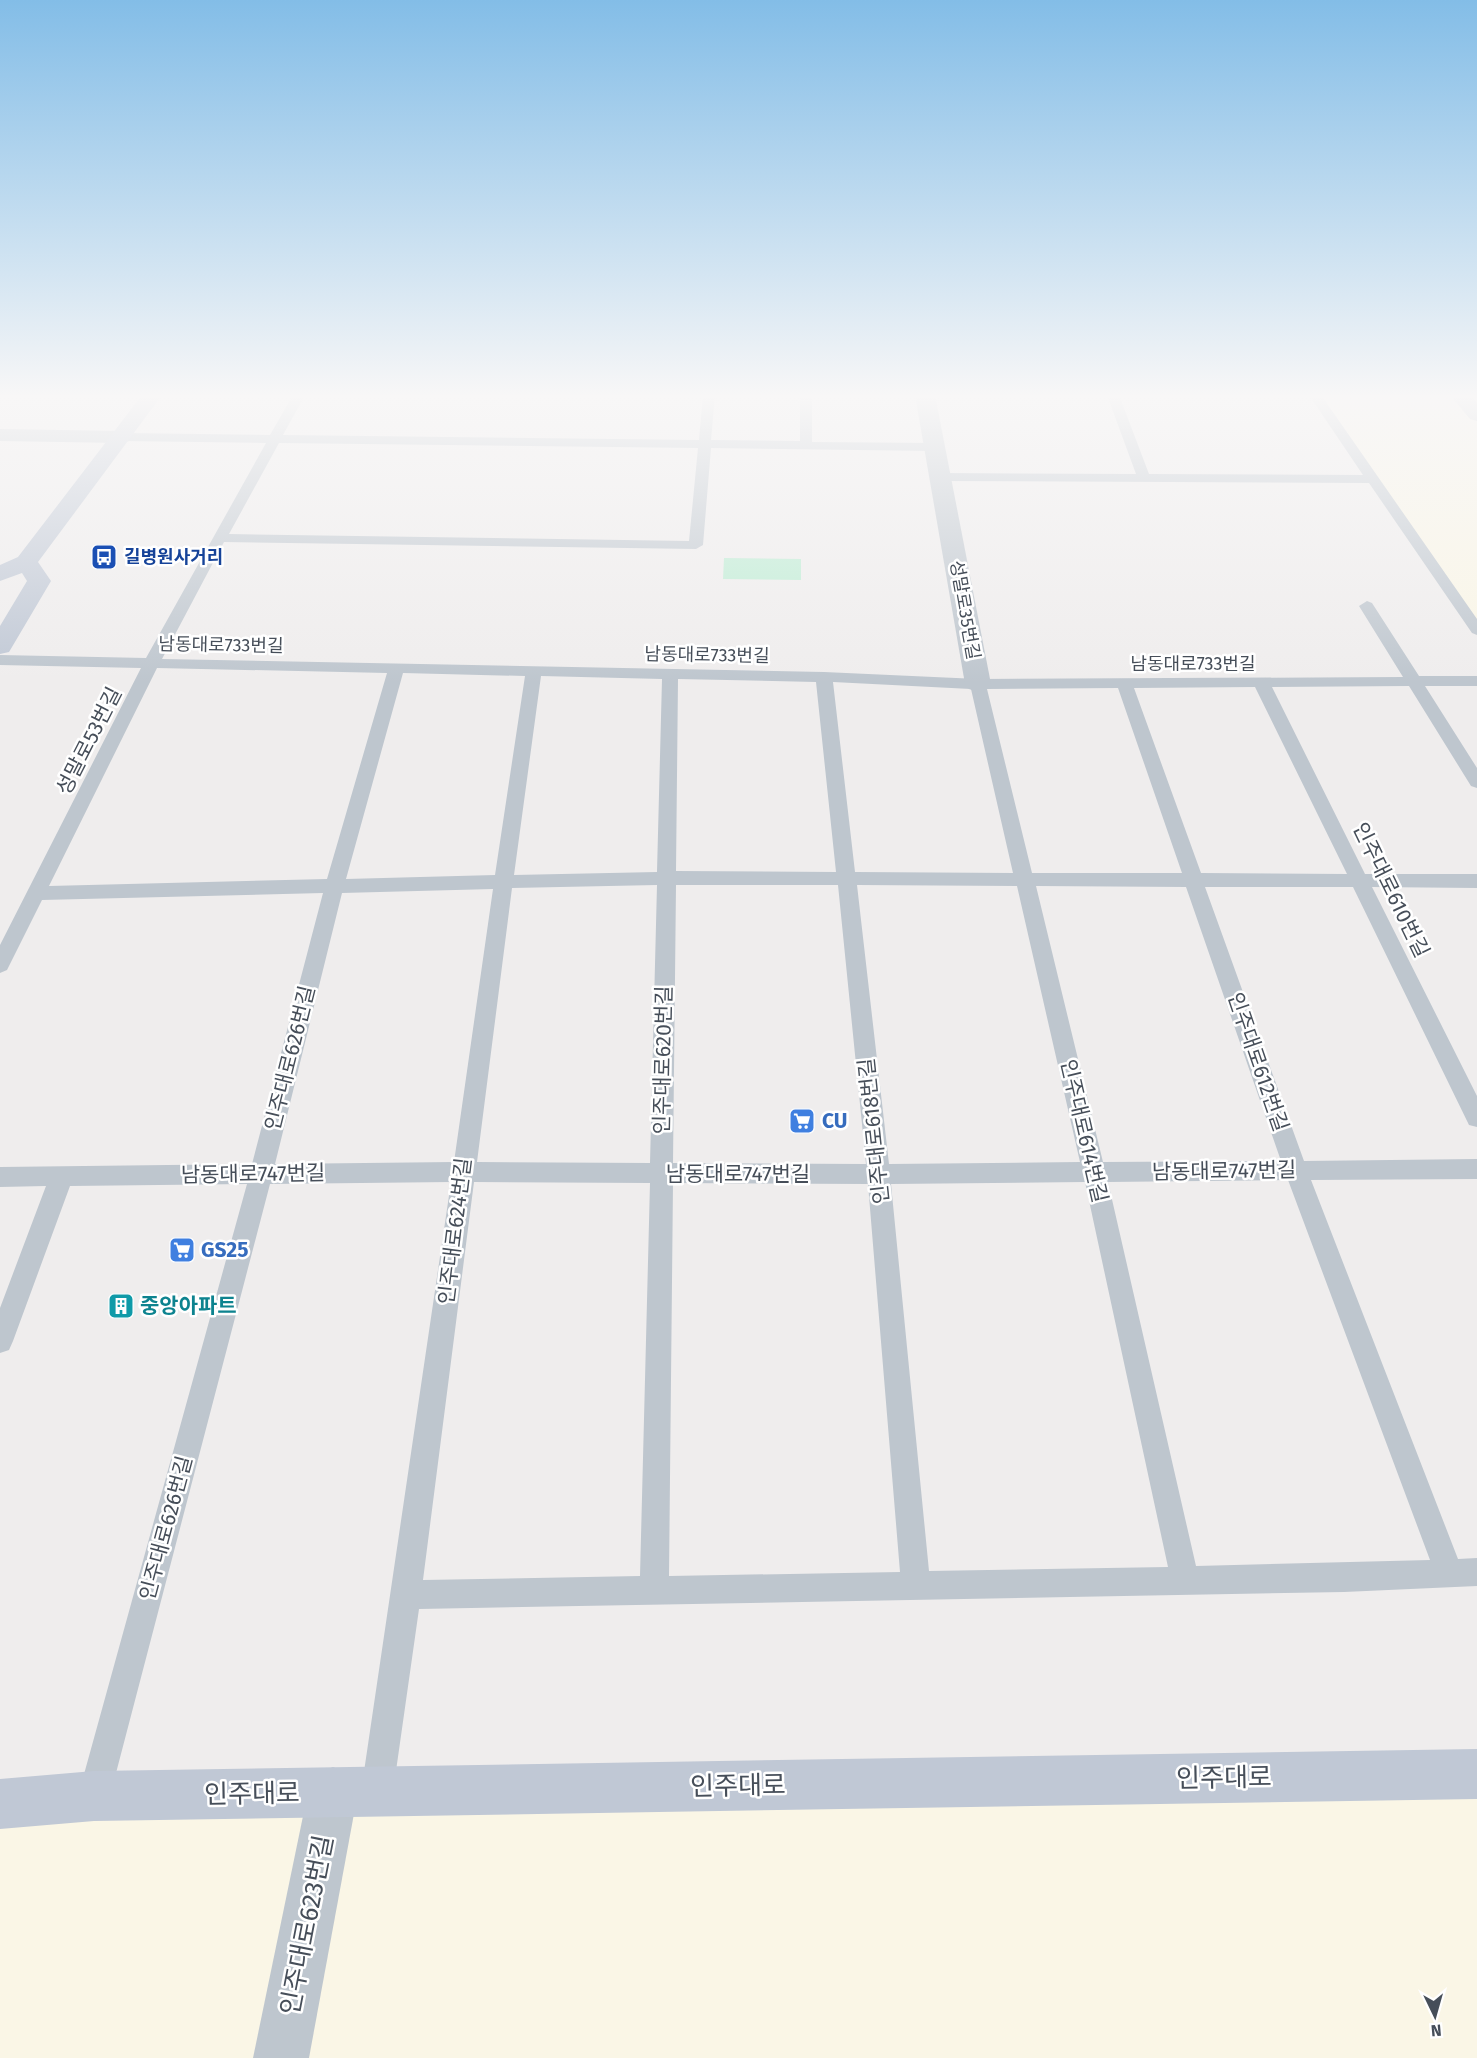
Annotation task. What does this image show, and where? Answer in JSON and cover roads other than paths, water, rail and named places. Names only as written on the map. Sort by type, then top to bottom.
[{"type":"main road","points":[[0,574],[26,562],[80,491]]},
{"type":"main road","points":[[0,647],[39,581],[26,562]]},
{"type":"main road","name":"인주대로","points":[[0,1804],[94,1796],[1477,1774]]},
{"type":"street","name":"성말로35번길","points":[[943,491],[978,684]]},
{"type":"street","name":"인주대로623번길","points":[[281,2058],[355,1792]]},
{"type":"lane","name":"성말로53번길","points":[[0,965],[152,662],[246,491]]},
{"type":"lane","points":[[220,538],[696,545],[701,491]]},
{"type":"lane","points":[[1382,491],[1477,630]]},
{"type":"lane","points":[[1367,606],[1477,782]]},
{"type":"lane","name":"남동대로733번길","points":[[0,660],[670,674],[978,684],[1477,681]]},
{"type":"lane","name":"인주대로626번길","points":[[94,1796],[261,1174],[334,887],[396,669]]},
{"type":"lane","name":"인주대로624번길","points":[[355,1792],[408,1595],[501,884],[534,672]]},
{"type":"lane","name":"인주대로620번길","points":[[654,1590],[670,674]]},
{"type":"lane","name":"인주대로618번길","points":[[824,678],[879,1174],[916,1586]]},
{"type":"lane","name":"인주대로612번길","points":[[1124,683],[1296,1170],[1449,1573]]},
{"type":"lane","name":"인주대로614번길","points":[[978,684],[1094,1172],[1185,1580]]},
{"type":"lane","name":"인주대로610번길","points":[[1262,684],[1477,1118]]},
{"type":"lane","points":[[37,893],[501,884],[667,878],[1477,880]]},
{"type":"lane","name":"남동대로747번길","points":[[0,1177],[462,1172],[879,1174],[1477,1169]]},
{"type":"lane","points":[[0,1341],[62,1176]]},
{"type":"lane","points":[[408,1595],[916,1586],[1477,1572]]},
{"type":"place","name":"길병원사거리","points":[[104,557]]},
{"type":"place","name":"CU","points":[[802,1121]]},
{"type":"place","name":"GS25","points":[[182,1250]]},
{"type":"place","name":"중앙아파트","points":[[121,1306]]}]
